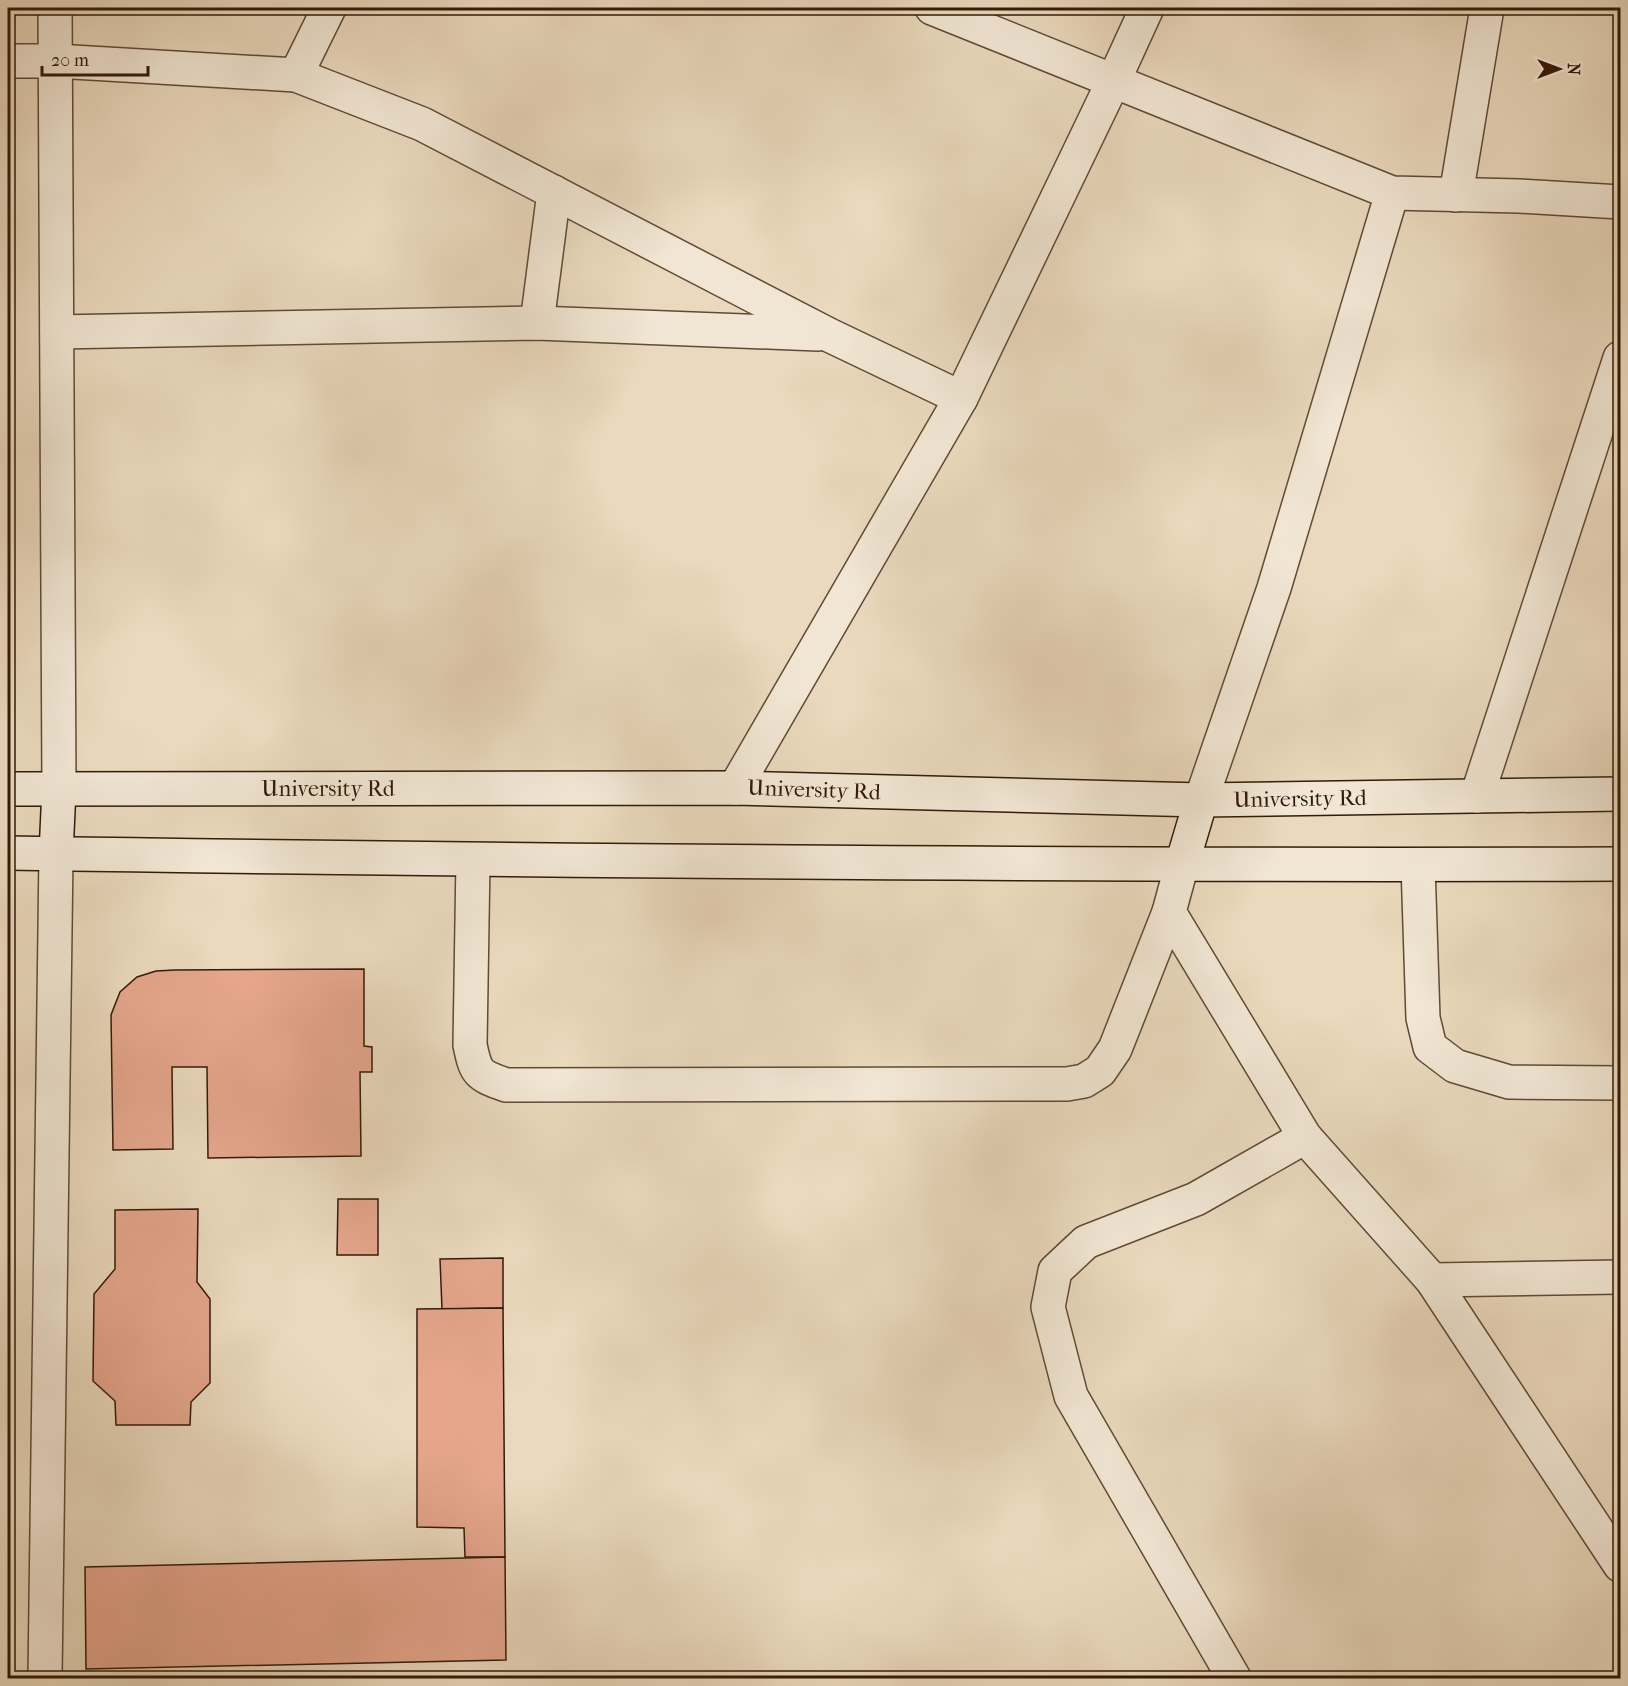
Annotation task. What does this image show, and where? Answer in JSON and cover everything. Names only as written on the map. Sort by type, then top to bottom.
[{"type":"street","points":[[45,1678],[56,854],[59,789],[55,8]]},
{"type":"street","points":[[296,75],[329,8]]},
{"type":"street","points":[[932,8],[1392,193],[1620,202]]},
{"type":"street","points":[[735,788],[961,398],[1147,8]]},
{"type":"street","points":[[1456,195],[1487,8]]},
{"type":"street","points":[[8,61],[56,61],[296,75],[422,124],[829,335],[961,398]]},
{"type":"street","points":[[537,322],[554,192]]},
{"type":"street","points":[[473,860],[470,1045],[475,1068],[486,1078],[506,1085],[1067,1084],[1084,1081],[1100,1071],[1115,1049],[1168,912],[1201,800],[1274,588],[1392,193]]},
{"type":"street","points":[[57,332],[537,322],[829,335]]},
{"type":"street","points":[[1477,796],[1620,358]]},
{"type":"street","name":"University Rd","points":[[8,789],[735,788],[1201,800],[1620,794]]},
{"type":"street","points":[[8,853],[473,860],[1620,864]]},
{"type":"street","points":[[1418,865],[1423,1018],[1430,1047],[1455,1065],[1509,1082],[1620,1083]]},
{"type":"street","points":[[1168,912],[1305,1137],[1432,1280],[1620,1565]]},
{"type":"street","points":[[1233,1678],[1071,1396],[1048,1307],[1055,1271],[1086,1242],[1196,1199],[1305,1137]]},
{"type":"street","points":[[1432,1280],[1620,1277]]},
{"type":"building","points":[[364,969],[364,1046],[372,1047],[372,1072],[360,1072],[361,1156],[208,1158],[207,1067],[172,1067],[173,1149],[113,1150],[111,1015],[120,992],[137,977],[156,971],[175,970]]},
{"type":"building","points":[[338,1199],[378,1199],[378,1255],[337,1255]]},
{"type":"building","points":[[198,1209],[197,1282],[210,1299],[210,1383],[191,1402],[190,1425],[116,1425],[115,1401],[93,1381],[94,1294],[115,1269],[115,1210]]},
{"type":"building","points":[[503,1258],[503,1308],[442,1309],[440,1259]]},
{"type":"building","points":[[503,1308],[505,1557],[465,1557],[464,1528],[417,1527],[417,1309]]},
{"type":"building","points":[[505,1557],[506,1660],[86,1669],[85,1567]]}]
